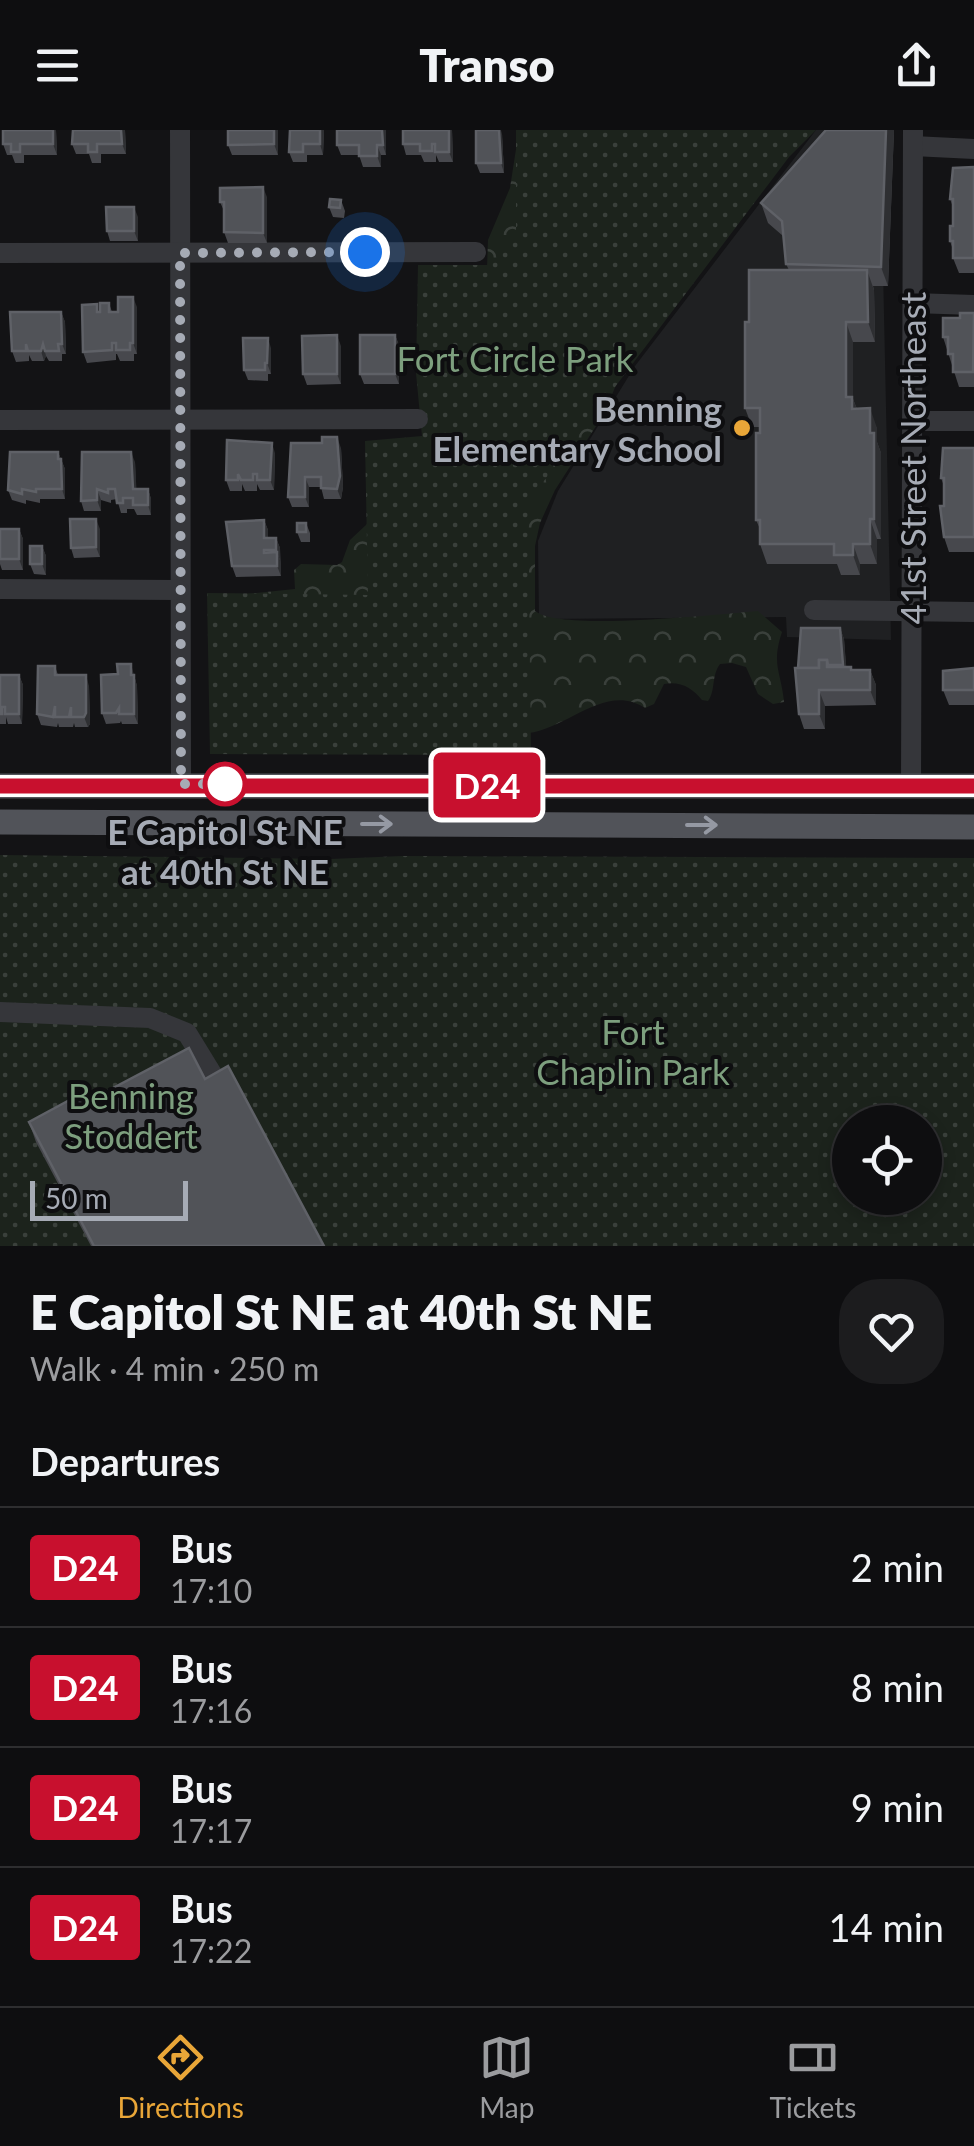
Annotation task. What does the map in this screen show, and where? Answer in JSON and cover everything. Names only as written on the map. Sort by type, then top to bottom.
[{"type":"main road","points":[[0,786],[974,786]]},
{"type":"main road","points":[[0,822],[974,827]]},
{"type":"street","points":[[180,130],[181,784]]},
{"type":"street","points":[[913,138],[974,149]]},
{"type":"street","name":"41st Street Northeast","points":[[911,786],[913,138]]},
{"type":"street","points":[[0,253],[476,252]]},
{"type":"street","points":[[912,303],[974,305]]},
{"type":"street","points":[[0,420],[418,419]]},
{"type":"street","points":[[912,421],[974,421]]},
{"type":"street","points":[[0,589],[179,590]]},
{"type":"street","points":[[814,610],[974,612]]},
{"type":"street","points":[[0,1012],[150,1018],[187,1033],[217,1082]]},
{"type":"shaded area","name":"Benning Elementary School","points":[[816,130],[885,130],[883,268],[891,640],[787,637],[786,617],[539,619],[538,541],[558,491],[635,366]]},
{"type":"green space","name":"Fort Circle Park","points":[[516,130],[816,130],[789,157],[528,502],[531,755],[210,754],[207,593],[368,595],[365,441],[422,436],[416,373],[418,265],[489,265],[516,240]]},
{"type":"green space","points":[[519,130],[624,365],[605,412],[555,490],[540,523],[535,546],[535,611],[550,617],[606,621],[758,611],[782,632],[777,660],[784,702],[773,704],[758,694],[746,667],[720,664],[708,701],[686,686],[664,684],[654,704],[645,708],[630,701],[601,703],[528,733],[238,595],[295,589],[294,570],[301,564],[342,562],[350,540],[366,525],[427,439],[487,269],[488,240],[510,188]]},
{"type":"green space","points":[[0,855],[974,858],[974,1246],[0,1246]]},
{"type":"building","points":[[3,130],[53,130],[53,144],[20,144],[20,152],[11,152],[11,144],[3,144]]},
{"type":"building","points":[[73,130],[121,130],[122,144],[97,144],[97,152],[88,152],[88,144],[72,144]]},
{"type":"building","points":[[228,130],[274,130],[274,144],[228,145]]},
{"type":"building","points":[[290,130],[320,130],[320,144],[303,144],[303,152],[289,152]]},
{"type":"building","points":[[337,130],[382,130],[383,145],[377,145],[377,156],[359,156],[359,145],[337,145]]},
{"type":"building","points":[[403,130],[449,130],[449,152],[435,152],[435,144],[432,151],[420,151],[420,144],[403,144]]},
{"type":"building","points":[[476,130],[499,130],[501,163],[476,163]]},
{"type":"building","points":[[826,130],[886,130],[881,267],[786,264],[782,221],[761,203]]},
{"type":"building","points":[[974,167],[974,258],[953,258],[953,168]]},
{"type":"building","points":[[263,187],[263,233],[224,232],[220,188]]},
{"type":"building","points":[[330,199],[341,200],[340,208],[329,207]]},
{"type":"building","points":[[106,207],[134,207],[134,231],[107,231]]},
{"type":"building","points":[[749,270],[867,270],[868,322],[846,322],[846,397],[852,397],[852,409],[870,408],[870,433],[874,433],[874,519],[870,519],[870,544],[853,544],[853,555],[834,555],[834,544],[760,544],[760,520],[756,520],[756,433],[760,433],[760,408],[745,408]]},
{"type":"building","points":[[118,297],[133,297],[130,350],[116,350],[116,343],[112,343],[112,350],[83,352],[82,305],[97,304],[100,312],[100,303],[109,303],[109,312],[118,312]]},
{"type":"building","points":[[10,312],[61,312],[59,351],[45,351],[43,344],[41,351],[28,351],[26,344],[26,351],[12,351]]},
{"type":"building","points":[[960,313],[974,313],[973,372],[953,372],[953,354],[948,354],[948,337],[943,337],[943,318],[960,318]]},
{"type":"building","points":[[337,335],[337,374],[303,374],[302,336]]},
{"type":"building","points":[[360,335],[395,335],[395,374],[360,374]]},
{"type":"building","points":[[243,338],[268,338],[265,370],[244,370]]},
{"type":"building","points":[[322,437],[337,437],[337,489],[321,488],[321,477],[305,477],[305,497],[288,497],[291,443],[322,443]]},
{"type":"building","points":[[227,440],[272,443],[270,480],[257,480],[257,474],[253,474],[253,480],[241,480],[238,474],[238,480],[226,480]]},
{"type":"building","points":[[943,448],[974,448],[974,537],[944,537],[940,506],[944,506]]},
{"type":"building","points":[[10,452],[58,452],[62,489],[22,489],[22,494],[8,490]]},
{"type":"building","points":[[82,452],[131,452],[133,489],[148,489],[148,505],[133,505],[133,498],[117,503],[115,489],[108,489],[108,493],[97,489],[97,500],[81,501]]},
{"type":"building","points":[[70,519],[96,519],[96,547],[71,548]]},
{"type":"building","points":[[264,520],[264,538],[276,538],[276,550],[264,553],[277,552],[277,566],[232,566],[226,522]]},
{"type":"building","points":[[297,523],[306,523],[306,532],[297,532]]},
{"type":"building","points":[[0,529],[19,529],[19,559],[0,559]]},
{"type":"building","points":[[30,546],[42,546],[42,564],[30,564]]},
{"type":"building","points":[[801,628],[840,628],[843,665],[828,665],[827,660],[819,660],[819,668],[798,668]]},
{"type":"building","points":[[819,660],[827,660],[827,667],[870,670],[870,690],[819,690],[819,714],[799,714],[795,668],[819,668]]},
{"type":"building","points":[[117,664],[131,664],[134,714],[119,714],[119,708],[116,713],[102,713],[101,675],[118,674]]},
{"type":"building","points":[[38,666],[55,666],[55,675],[86,675],[84,717],[71,717],[71,707],[69,717],[55,717],[55,706],[53,717],[37,714]]},
{"type":"building","points":[[974,668],[974,690],[943,690],[943,671]]},
{"type":"building","points":[[0,675],[19,675],[19,714],[5,714],[2,707],[0,714]]},
{"type":"building","points":[[189,1048],[205,1079],[228,1066],[324,1246],[94,1246],[29,1122],[90,1089],[94,1098]]},
{"type":"bus line","name":"D24","points":[[0,786],[974,786]]},
{"type":"place","name":"Benning Elementary School","points":[[742,428]]},
{"type":"place","name":"E Capitol St NE at 40th St NE","points":[[225,784]]},
{"type":"route","points":[[225,784],[241,784],[181,784],[180,253],[365,252]]},
{"type":"park label","name":"Fort Chaplin Park","points":[[633,1051]]},
{"type":"park label","name":"Benning Stoddert","points":[[131,1115]]}]
